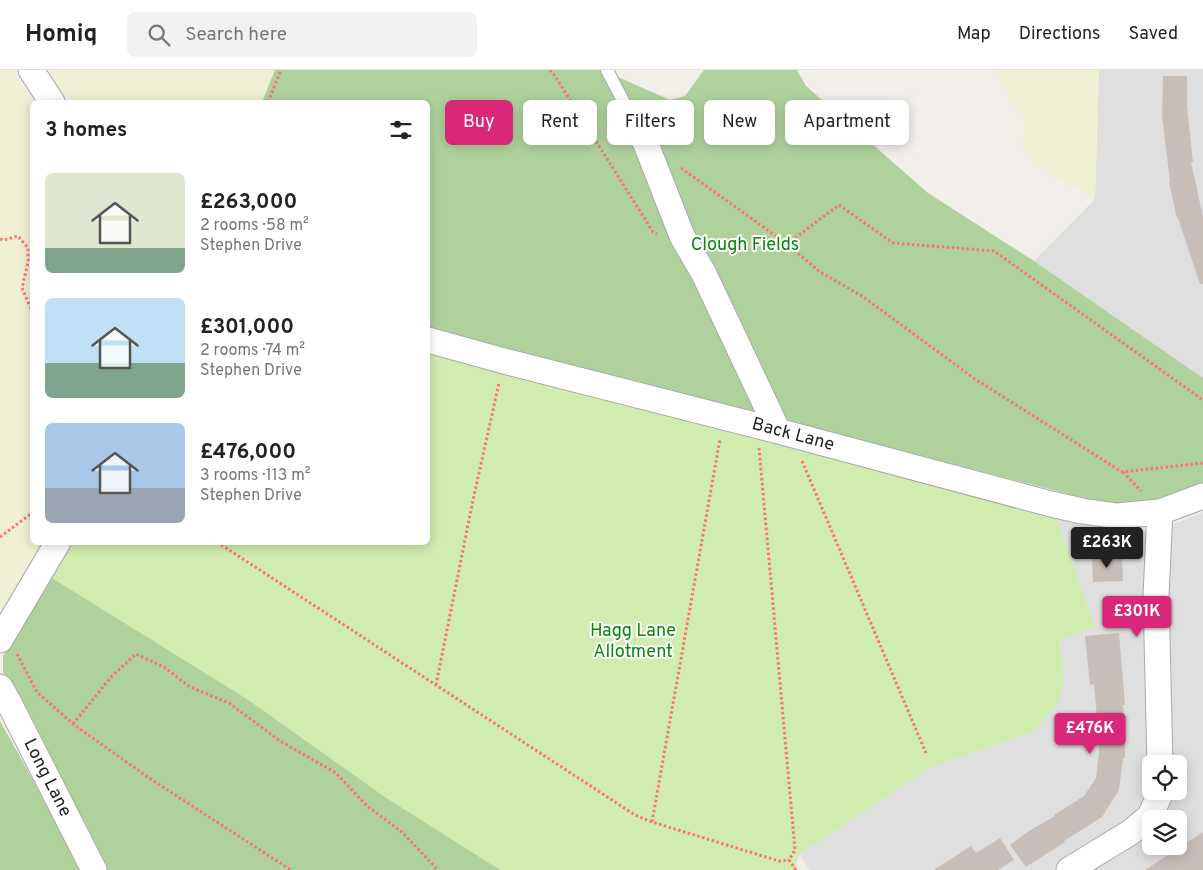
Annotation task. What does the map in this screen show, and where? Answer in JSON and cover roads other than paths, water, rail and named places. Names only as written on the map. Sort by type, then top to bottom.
[{"type":"street","points":[[32,70],[51,100]]},
{"type":"street","points":[[646,145],[682,236],[704,274],[775,430]]},
{"type":"street","name":"Back Lane","points":[[430,341],[1082,511],[1117,516],[1160,512],[1203,496]]},
{"type":"street","points":[[1160,512],[1156,595],[1160,755]]},
{"type":"street","points":[[3,636],[56,545]]},
{"type":"street","name":"Long Lane","points":[[0,687],[94,870]]},
{"type":"street","points":[[1069,870],[1131,832],[1150,816],[1157,800]]},
{"type":"lane","points":[[607,70],[623,100]]},
{"type":"park label","name":"Clough Fields","points":[[745,245]]},
{"type":"park label","name":"Hagg Lane Allotment","points":[[633,641]]}]
